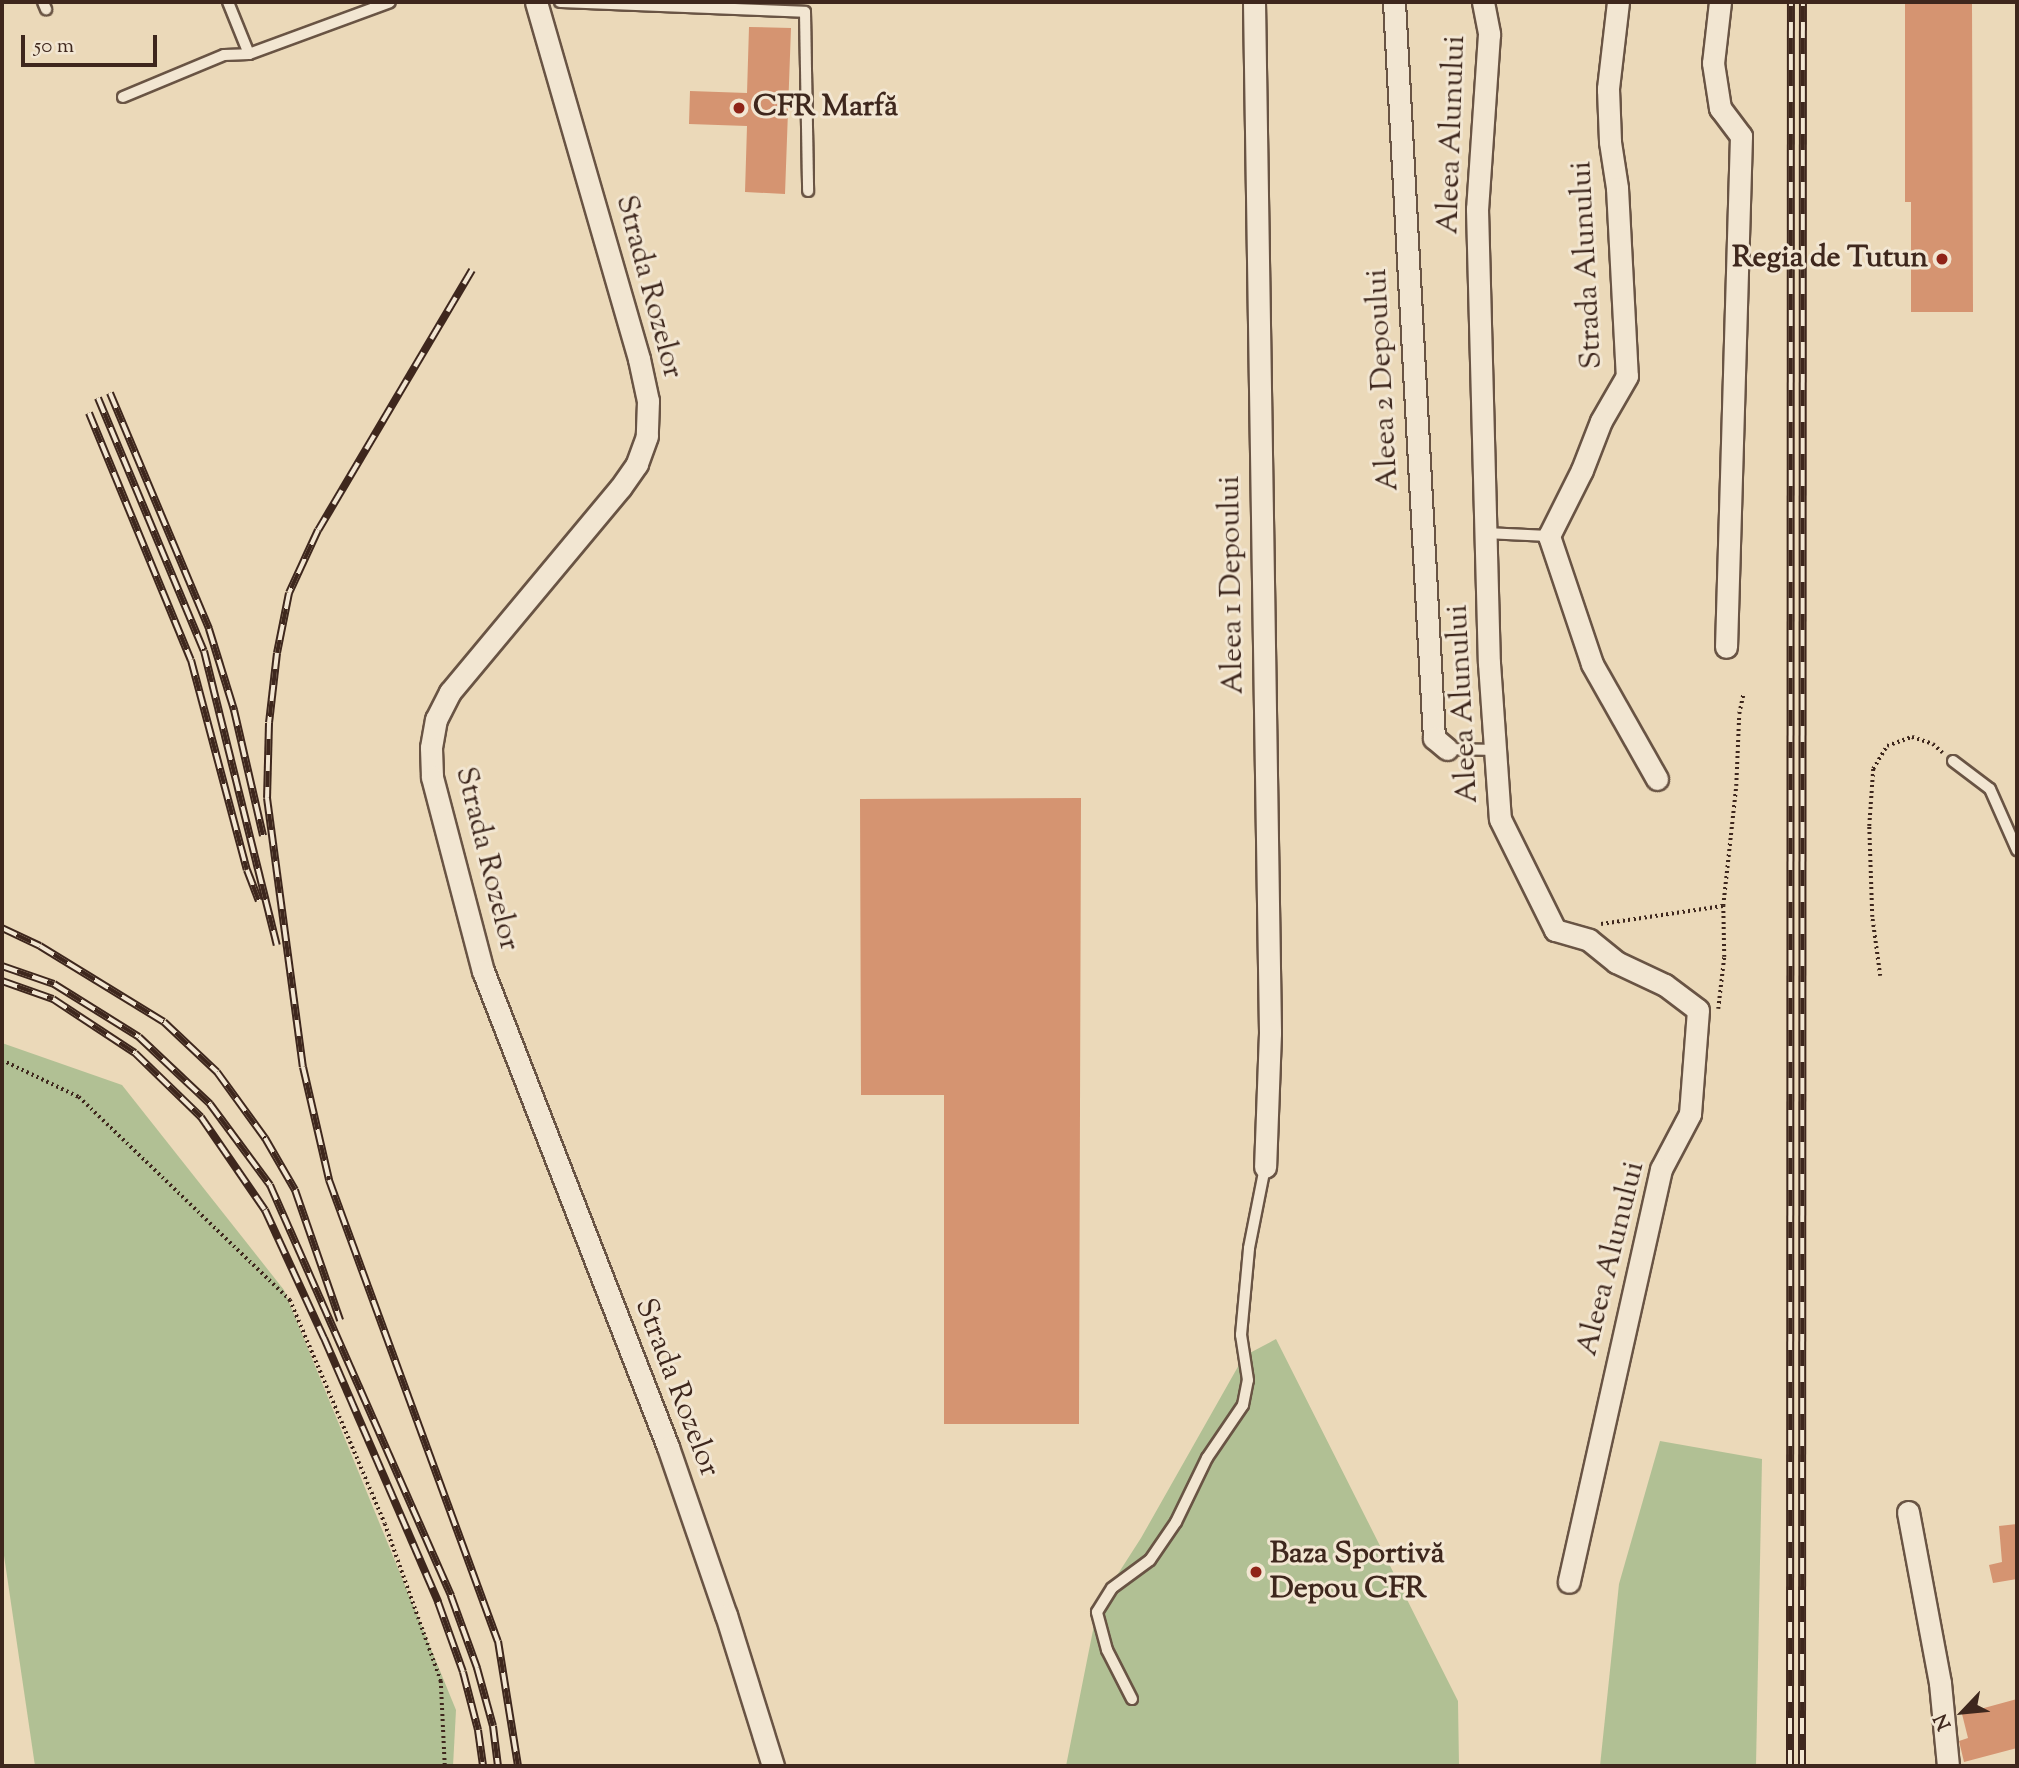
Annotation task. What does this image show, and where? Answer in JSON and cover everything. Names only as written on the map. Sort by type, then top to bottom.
[{"type":"street","name":"Strada Rozelor","points":[[536,2],[639,359],[648,401],[647,436],[637,464],[620,488],[465,670],[450,692],[436,719],[431,748],[432,777],[483,971],[668,1447],[726,1615],[773,1766]]},
{"type":"street","name":"Aleea 1 Depoului","points":[[1254,2],[1270,1033],[1265,1167]]},
{"type":"street","name":"Aleea 2 Depoului","points":[[1394,2],[1434,738],[1447,749]]},
{"type":"street","name":"Aleea Alunului","points":[[1483,2],[1489,34],[1477,209],[1489,663],[1500,819],[1555,930],[1589,940],[1616,962],[1665,985],[1698,1010],[1690,1114],[1661,1169],[1569,1581]]},
{"type":"street","name":"Strada Alunului","points":[[1549,536],[1601,421],[1627,376],[1617,188],[1610,142],[1608,89],[1618,2]]},
{"type":"street","points":[[1720,2],[1713,63],[1720,108],[1741,136],[1726,648]]},
{"type":"street","points":[[1549,536],[1592,664],[1657,779]]},
{"type":"street","points":[[1908,1511],[1940,1683],[1948,1766]]},
{"type":"lane","points":[[228,2],[249,54]]},
{"type":"lane","points":[[123,97],[224,55],[249,54],[390,2]]},
{"type":"lane","points":[[560,2],[805,12],[808,191]]},
{"type":"lane","points":[[1485,533],[1549,536]]},
{"type":"lane","points":[[1447,749],[1495,750]]},
{"type":"lane","points":[[1953,761],[1990,789],[2017,850]]},
{"type":"lane","points":[[1132,1699],[1107,1650],[1097,1612],[1112,1588],[1150,1560],[1176,1522],[1207,1458],[1242,1405],[1248,1380],[1241,1335],[1248,1248],[1265,1167]]},
{"type":"path","points":[[1717,1016],[1724,957],[1723,906],[1736,786],[1739,714],[1743,695]]},
{"type":"path","points":[[1880,976],[1872,917],[1869,839],[1873,769],[1887,746],[1912,737],[1933,744],[1953,761]]},
{"type":"path","points":[[1589,940],[1602,924],[1723,906]]},
{"type":"path","points":[[2,1060],[79,1097],[290,1300],[386,1524],[441,1681],[445,1766]]},
{"type":"green space","points":[[2,1043],[122,1085],[284,1290],[456,1710],[453,1766],[35,1766],[2,1542]]},
{"type":"green space","name":"Baza Sportivă Depou CFR","points":[[1276,1339],[1458,1701],[1459,1766],[1066,1766],[1098,1605],[1141,1538],[1244,1356]]},
{"type":"green space","points":[[1660,1441],[1762,1459],[1756,1766],[1600,1766],[1619,1584]]},
{"type":"building","points":[[1905,2],[1972,2],[1973,312],[1911,312],[1911,202],[1905,202]]},
{"type":"building","name":"CFR Marfă","points":[[749,27],[791,28],[785,194],[745,192],[747,126],[689,124],[690,91],[747,93]]},
{"type":"building","points":[[1081,798],[1079,1424],[944,1424],[944,1095],[861,1095],[860,799]]},
{"type":"building","points":[[2017,1524],[2017,1579],[1993,1583],[1989,1565],[2002,1562],[1999,1526]]},
{"type":"building","points":[[2017,1699],[2017,1748],[1964,1762],[1959,1741],[1968,1738],[1962,1714]]},
{"type":"railway","points":[[1790,1766],[1791,2]]},
{"type":"railway","points":[[1802,1766],[1803,2]]},
{"type":"railway","points":[[472,270],[318,530],[289,593],[277,653],[269,723],[267,798],[303,1067],[329,1180],[498,1641],[518,1766]]},
{"type":"railway","points":[[110,393],[209,629],[234,710],[263,836]]},
{"type":"railway","points":[[98,398],[204,651],[277,945]]},
{"type":"railway","points":[[89,413],[191,660],[247,870],[259,901]]},
{"type":"railway","points":[[2,928],[40,946],[164,1022],[217,1072],[265,1138],[295,1190],[340,1320]]},
{"type":"railway","points":[[2,966],[54,984],[139,1037],[210,1104],[270,1185],[451,1596],[477,1668],[493,1726],[498,1766]]},
{"type":"railway","points":[[2,981],[53,999],[135,1053],[201,1117],[265,1210],[324,1338],[438,1602],[463,1672],[478,1730],[483,1766]]},
{"type":"place","name":"CFR Marfă","points":[[739,108]]},
{"type":"place","name":"Regia de Tutun","points":[[1942,259]]},
{"type":"place","name":"Baza Sportivă Depou CFR","points":[[1256,1572]]}]
